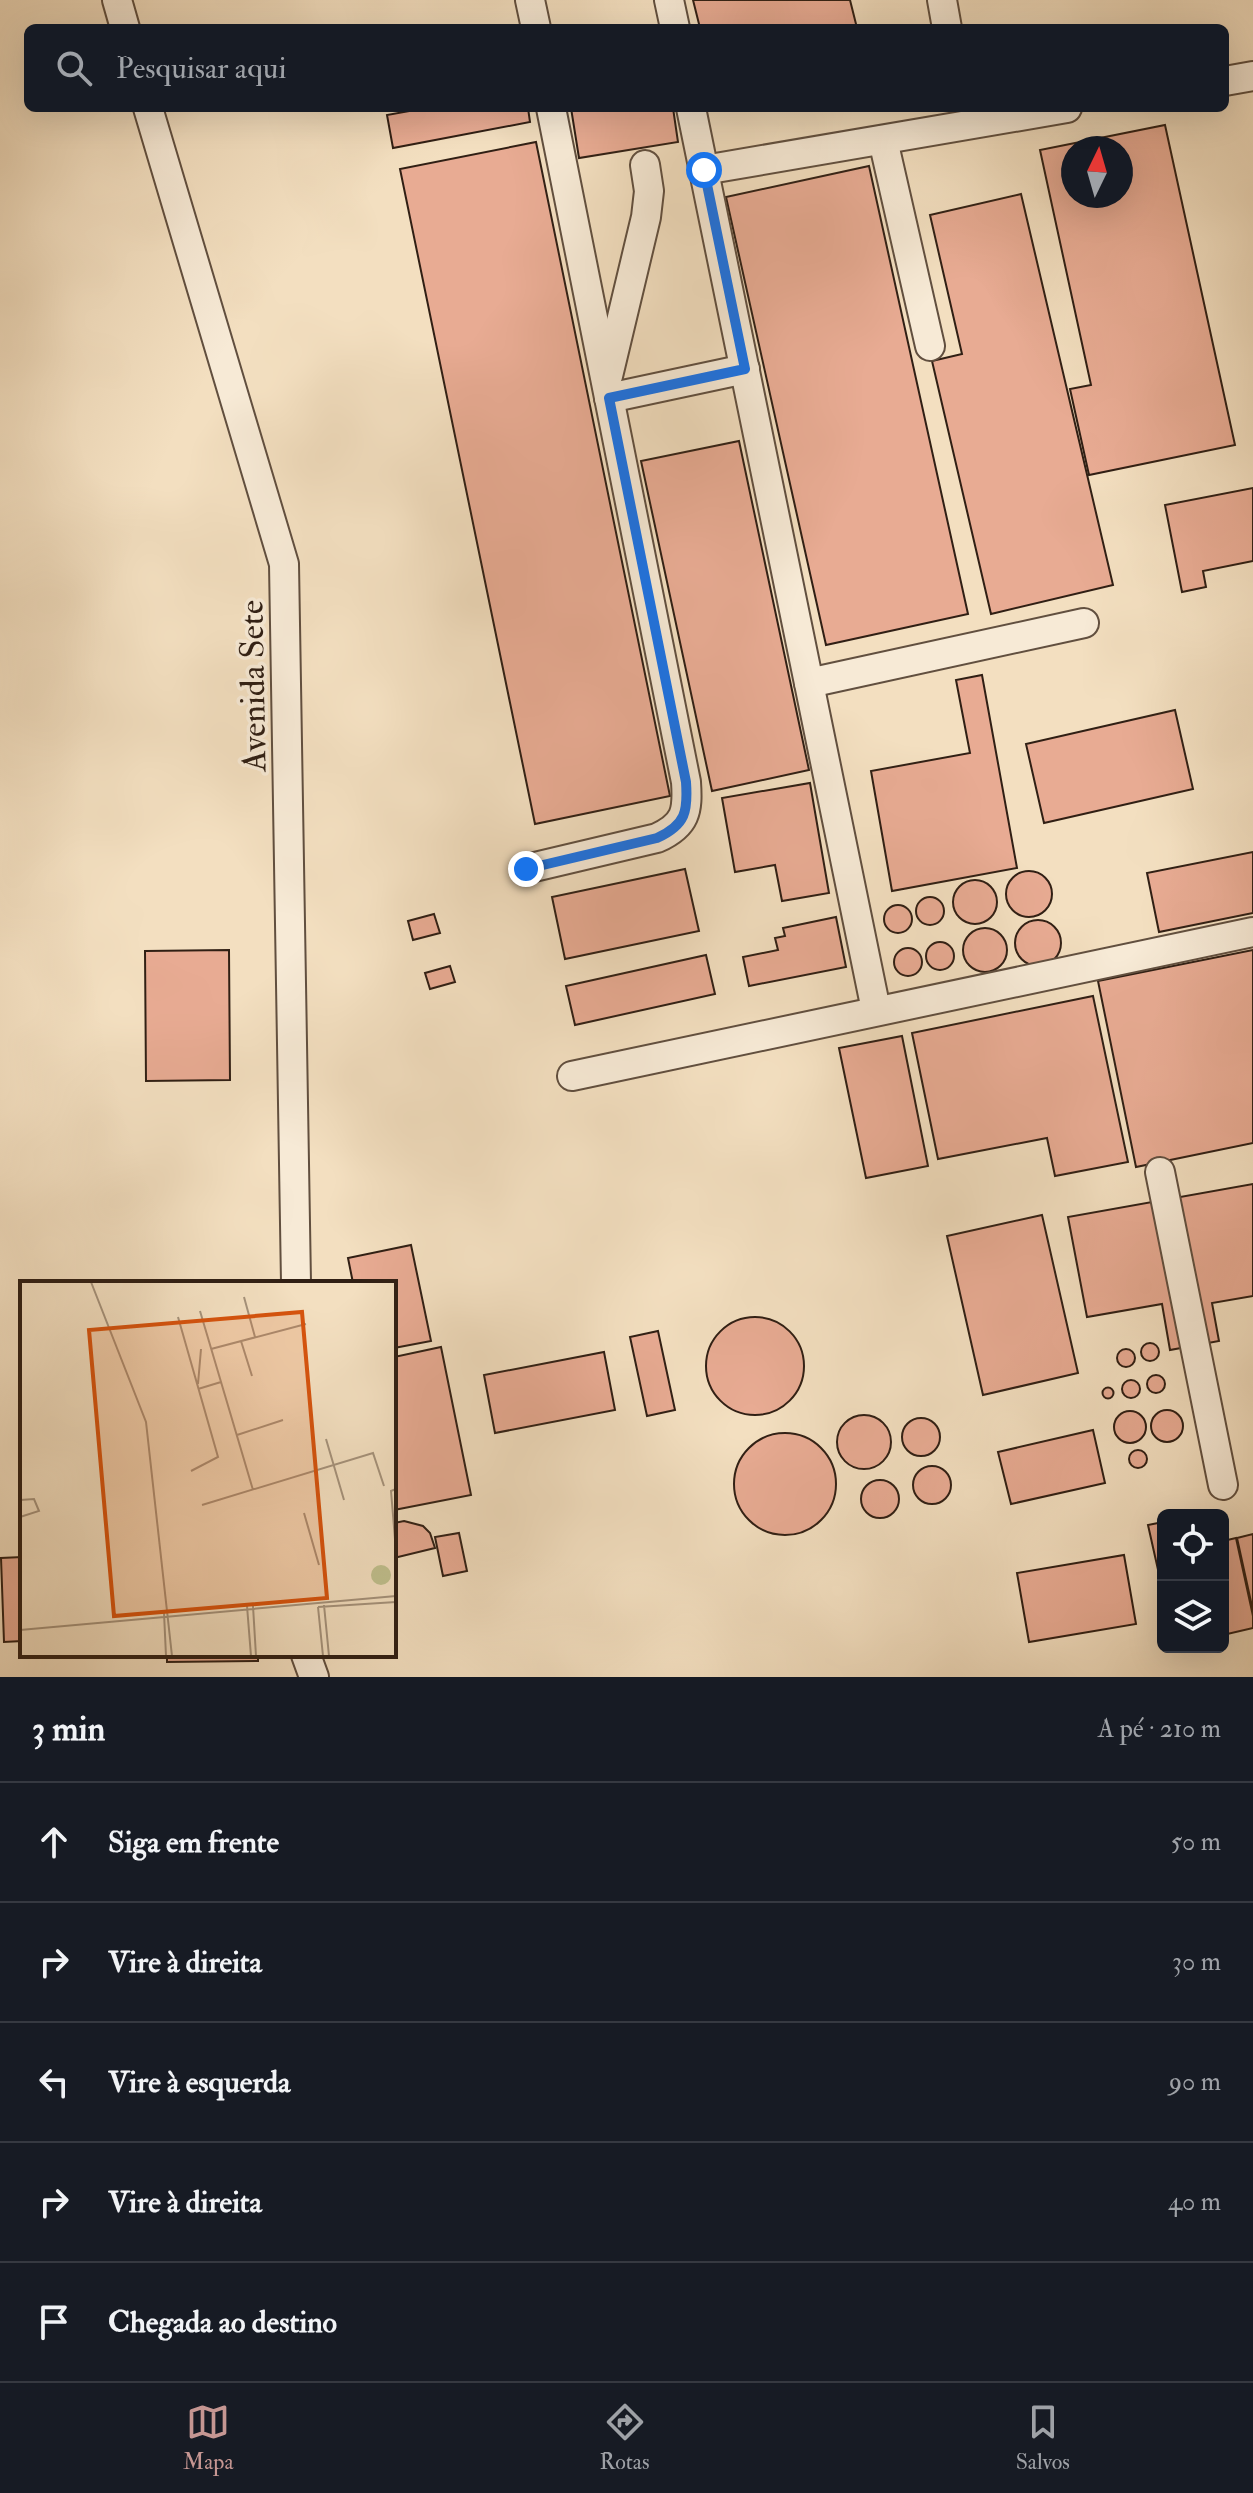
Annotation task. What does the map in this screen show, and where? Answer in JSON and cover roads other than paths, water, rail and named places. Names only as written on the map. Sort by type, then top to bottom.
[{"type":"street","points":[[117,0],[124,24]]},
{"type":"street","points":[[530,0],[535,24]]},
{"type":"street","points":[[669,0],[674,24]]},
{"type":"street","points":[[942,0],[946,24]]},
{"type":"street","points":[[1229,80],[1253,76]]},
{"type":"street","name":"Avenida Sete","points":[[149,112],[284,564],[296,1281]]},
{"type":"street","points":[[526,869],[657,838],[673,831],[684,817],[688,804],[552,112]]},
{"type":"street","points":[[692,112],[876,1010]]},
{"type":"street","points":[[704,170],[883,140],[962,117],[1020,112]]},
{"type":"street","points":[[883,140],[930,346]]},
{"type":"street","points":[[608,390],[646,217],[649,191],[645,165]]},
{"type":"street","points":[[608,390],[745,369]]},
{"type":"street","points":[[809,683],[1084,623]]},
{"type":"street","points":[[572,1076],[1253,932]]},
{"type":"street","points":[[1160,1172],[1223,1485]]}]
